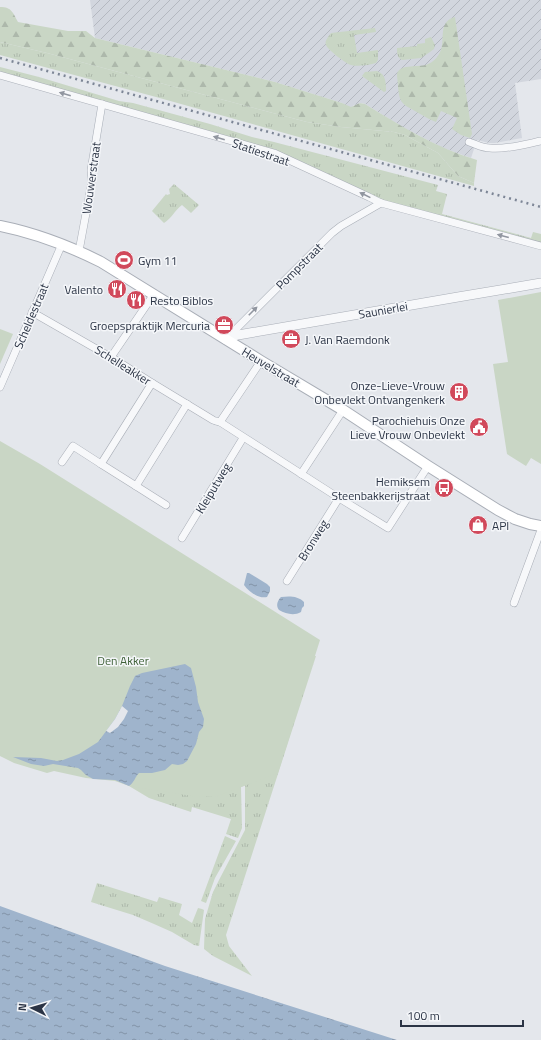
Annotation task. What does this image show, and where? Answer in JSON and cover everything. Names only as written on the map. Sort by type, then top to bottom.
[{"type":"main road","name":"Heuvelstraat","points":[[0,226],[24,231],[62,244],[101,262],[343,410],[498,510],[515,519],[541,526]]},
{"type":"street","name":"Statiestraat","points":[[0,76],[274,153],[381,203],[541,246]]},
{"type":"street","name":"Wouwerstraat","points":[[79,251],[92,181],[91,170],[102,104]]},
{"type":"street","points":[[469,142],[482,147],[500,148],[541,141]]},
{"type":"street","name":"Pompstraat","points":[[225,339],[332,233],[341,226],[381,203]]},
{"type":"street","name":"Scheldestraat","points":[[0,387],[62,244]]},
{"type":"street","name":"Saunierlei","points":[[225,339],[238,335],[379,310],[541,283]]},
{"type":"street","points":[[111,357],[154,294]]},
{"type":"street","name":"Schelleakker","points":[[32,312],[111,357],[388,528],[428,466]]},
{"type":"street","points":[[216,421],[261,361]]},
{"type":"street","points":[[102,464],[152,383]]},
{"type":"street","points":[[136,486],[186,404]]},
{"type":"street","points":[[301,474],[343,410]]},
{"type":"street","name":"Kleiputweg","points":[[182,538],[243,438]]},
{"type":"street","points":[[62,462],[73,446],[166,505]]},
{"type":"street","name":"Bronweg","points":[[287,581],[339,498]]},
{"type":"street","points":[[514,603],[541,530]]},
{"type":"shaded area","points":[[90,0],[541,0],[541,79],[515,83],[522,138],[495,143],[477,140],[471,158],[443,148],[404,128],[362,103],[354,105],[351,108],[342,103],[275,82],[95,38]]},
{"type":"green space","points":[[0,7],[10,9],[18,22],[68,31],[86,31],[95,38],[275,82],[351,107],[363,103],[433,143],[477,160],[474,183],[458,176],[438,153],[405,135],[394,132],[307,122],[47,53],[0,42]]},
{"type":"green space","points":[[455,17],[472,134],[470,138],[461,135],[452,129],[457,118],[441,111],[436,122],[429,119],[406,106],[400,98],[398,90],[397,74],[399,71],[402,68],[424,65],[435,60],[441,49],[446,23]]},
{"type":"green space","points":[[375,28],[376,32],[354,35],[357,53],[378,50],[378,60],[376,63],[360,66],[351,65],[337,56],[326,45],[326,40],[331,33]]},
{"type":"green space","points":[[431,37],[435,45],[434,49],[421,58],[402,60],[399,58],[397,48],[417,46],[417,44],[425,43],[425,39]]},
{"type":"green space","points":[[0,42],[47,53],[307,122],[394,132],[405,135],[438,153],[458,176],[474,183],[474,186],[0,55]]},
{"type":"green space","points":[[0,67],[119,101],[133,103],[210,124],[252,137],[438,185],[436,191],[447,194],[442,214],[531,238],[533,232],[541,234],[541,243],[383,200],[277,153],[0,72]]},
{"type":"green space","points":[[377,71],[382,74],[385,79],[386,91],[384,92],[362,76],[365,72]]},
{"type":"green space","points":[[174,184],[199,205],[191,213],[182,205],[164,223],[152,211],[166,194],[170,194],[169,189]]},
{"type":"green space","points":[[541,292],[541,464],[531,458],[526,466],[507,454],[493,364],[508,362],[498,300]]},
{"type":"green space","points":[[0,329],[13,334],[0,364]]},
{"type":"green space","name":"Den Akker","points":[[0,441],[40,464],[320,640],[278,773],[215,797],[192,796],[129,786],[115,781],[86,778],[54,771],[47,773],[14,763],[0,756]]},
{"type":"green space","points":[[316,656],[226,935],[229,946],[252,976],[213,956],[204,949],[205,919],[213,892],[245,830],[245,785],[241,787],[242,828],[238,838],[226,834],[231,819],[192,807],[191,812],[149,798],[129,786],[132,784],[0,685]]},
{"type":"green space","points":[[225,836],[236,841],[215,878],[206,903],[201,901]]},
{"type":"green space","points":[[97,883],[157,902],[159,897],[182,904],[179,915],[192,923],[198,908],[204,910],[199,946],[194,945],[172,932],[133,915],[91,902]]},
{"type":"water","points":[[247,573],[270,587],[267,597],[258,596],[246,588],[244,585]]},
{"type":"water","points":[[281,597],[294,597],[302,600],[304,602],[304,606],[301,612],[290,614],[279,610],[277,604]]},
{"type":"water","points":[[185,664],[191,668],[198,702],[204,719],[203,727],[199,732],[196,744],[187,761],[183,764],[172,764],[165,770],[152,773],[139,773],[129,786],[115,780],[93,779],[78,768],[53,764],[44,766],[31,764],[13,757],[41,758],[57,761],[79,754],[98,742],[115,719],[135,676],[142,673]]},
{"type":"water","points":[[0,906],[165,966],[397,1040],[0,1040]]},
{"type":"pier","points":[[122,706],[128,711],[124,719],[118,727],[110,733],[106,731],[115,719]]},
{"type":"railway","points":[[0,58],[541,207]]},
{"type":"place","name":"Gym 11","points":[[124,260]]},
{"type":"place","name":"Valento","points":[[117,289]]},
{"type":"place","name":"Resto Biblos","points":[[136,300]]},
{"type":"place","name":"Groepspraktijk Mercuria","points":[[224,325]]},
{"type":"place","name":"J. Van Raemdonk","points":[[291,339]]},
{"type":"place","name":"Onze-Lieve-Vrouw Onbevlekt Ontvangenkerk","points":[[459,392]]},
{"type":"place","name":"Parochiehuis Onze Lieve Vrouw Onbevlekt","points":[[479,427]]},
{"type":"place","name":"Hemiksem Steenbakkerijstraat","points":[[444,488]]},
{"type":"place","name":"API","points":[[478,525]]}]
